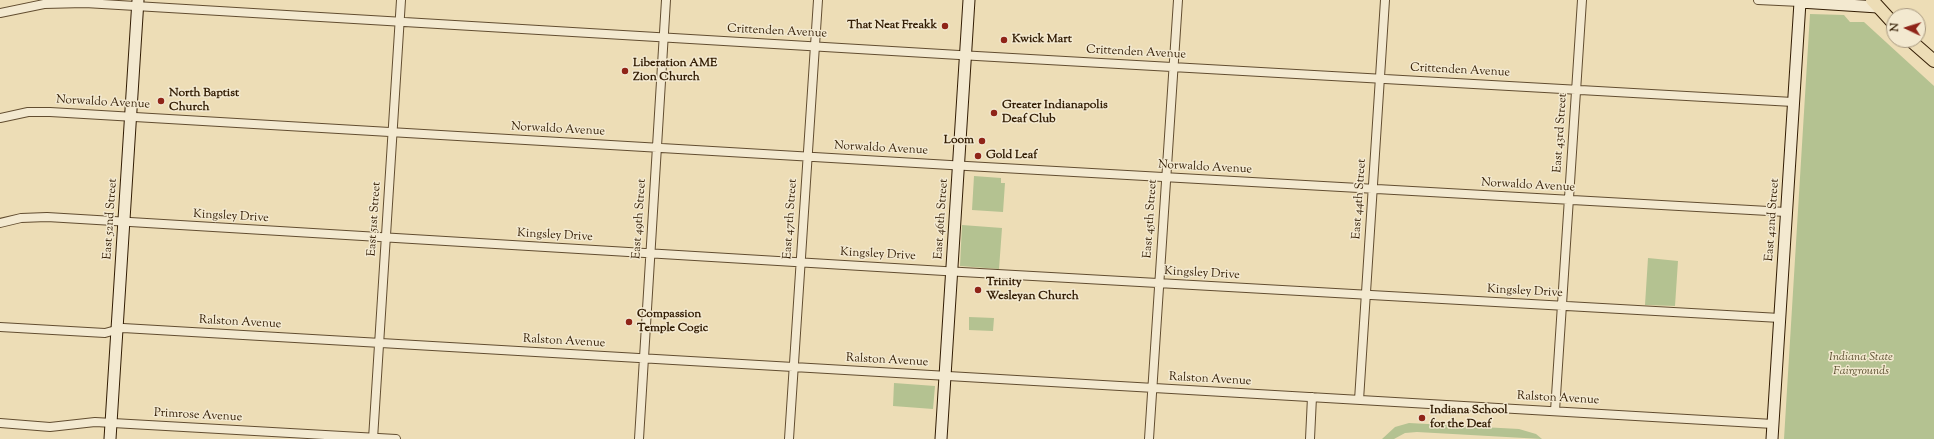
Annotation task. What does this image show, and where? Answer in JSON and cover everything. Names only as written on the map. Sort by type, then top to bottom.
[{"type":"main road","points":[[1875,3],[1886,15]]},
{"type":"main road","points":[[1919,48],[1934,61]]},
{"type":"street","name":"East 51st Street","points":[[373,438],[401,0]]},
{"type":"street","name":"East 49th Street","points":[[638,439],[666,0]]},
{"type":"street","name":"East 47th Street","points":[[789,439],[818,0]]},
{"type":"street","name":"East 46th Street","points":[[940,439],[969,0]]},
{"type":"street","name":"East 45th Street","points":[[1149,439],[1178,0]]},
{"type":"street","name":"East 44th Street","points":[[1359,400],[1385,0]]},
{"type":"street","name":"East 43rd Street","points":[[1556,411],[1582,0]]},
{"type":"street","points":[[1758,0],[1875,3]]},
{"type":"street","name":"East 42nd Street","points":[[1772,439],[1800,2]]},
{"type":"street","name":"Crittenden Avenue","points":[[0,13],[27,3],[138,3],[400,22],[664,38],[1793,102]]},
{"type":"street","name":"East 52nd Street","points":[[110,439],[138,3]]},
{"type":"street","name":"Norwaldo Avenue","points":[[0,118],[16,114],[44,112],[130,116],[958,166],[1786,212]]},
{"type":"street","name":"Kingsley Drive","points":[[0,223],[38,217],[951,272],[1780,318]]},
{"type":"street","name":"Ralston Avenue","points":[[0,327],[105,333],[123,328],[944,377],[1773,424]]},
{"type":"street","points":[[1310,439],[1312,398]]},
{"type":"street","name":"Primrose Avenue","points":[[0,423],[50,427],[85,422],[111,423],[396,439]]},
{"type":"green space","name":"Indiana State Fairgrounds","points":[[1810,14],[1844,15],[1850,22],[1864,22],[1886,42],[1886,48],[1892,48],[1934,86],[1934,439],[1784,439]]},
{"type":"green space","points":[[974,176],[1001,178],[1001,183],[1005,183],[1003,212],[972,210]]},
{"type":"green space","points":[[962,225],[1002,228],[999,269],[960,266]]},
{"type":"green space","points":[[1648,258],[1678,261],[1675,306],[1645,305]]},
{"type":"green space","points":[[969,317],[994,318],[993,331],[969,330]]},
{"type":"green space","points":[[894,383],[935,386],[933,409],[893,406]]},
{"type":"green space","points":[[1409,423],[1519,429],[1536,434],[1542,439],[1417,432],[1405,433],[1394,439],[1382,439],[1395,427]]},
{"type":"place","name":"That Neat Freakk","points":[[945,26]]},
{"type":"place","name":"Kwick Mart","points":[[1004,40]]},
{"type":"place","name":"Liberation AME Zion Church","points":[[625,71]]},
{"type":"place","name":"North Baptist Church","points":[[161,101]]},
{"type":"place","name":"Greater Indianapolis Deaf Club","points":[[994,113]]},
{"type":"place","name":"Loom","points":[[982,141]]},
{"type":"place","name":"Gold Leaf","points":[[978,156]]},
{"type":"place","name":"Trinity Wesleyan Church","points":[[978,290]]},
{"type":"place","name":"Compassion Temple Cogic","points":[[629,322]]},
{"type":"place","name":"Indiana School for the Deaf","points":[[1422,418]]}]
